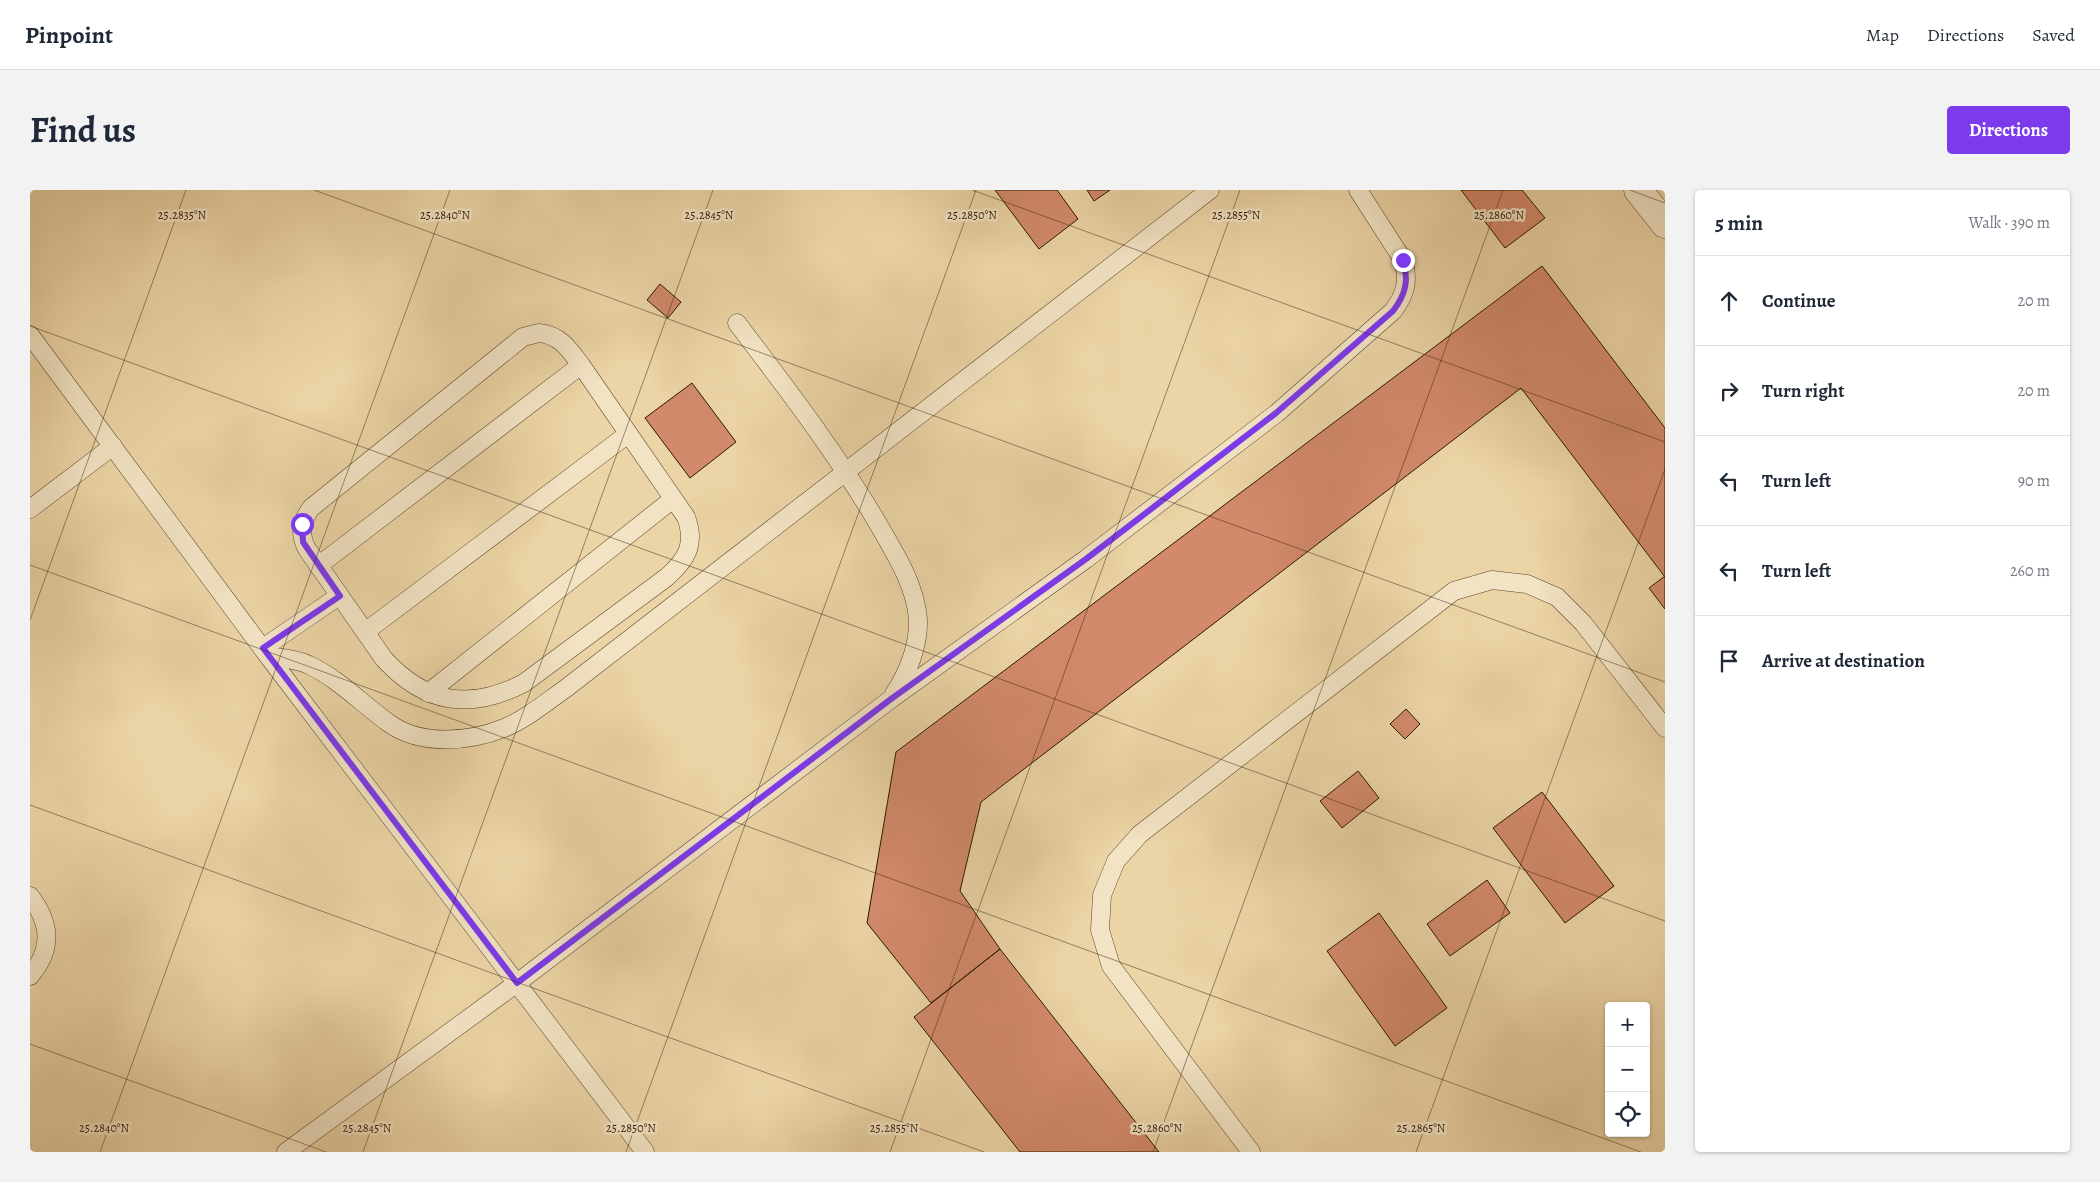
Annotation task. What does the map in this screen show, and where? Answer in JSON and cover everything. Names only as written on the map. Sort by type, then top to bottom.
[{"type":"street","points":[[1638,190],[1665,224]]},
{"type":"lane","points":[[266,652],[309,664],[391,725],[414,736],[461,739],[505,728],[565,689],[1210,190]]},
{"type":"lane","points":[[286,1152],[517,983],[891,699],[1086,559],[1276,413],[1393,311],[1402,300],[1406,287],[1407,273],[1403,260],[1358,190]]},
{"type":"lane","points":[[737,323],[847,472],[901,564],[914,596],[918,620],[916,643],[901,684],[891,699]]},
{"type":"lane","points":[[539,333],[556,337],[565,343],[628,434],[686,517],[691,537],[684,559],[667,577],[544,670],[504,693],[482,698],[458,699],[428,693],[397,673],[384,659],[303,542],[302,524],[311,508],[523,337],[539,333]]},
{"type":"lane","points":[[30,335],[266,652],[645,1152]]},
{"type":"lane","points":[[318,566],[581,365]]},
{"type":"lane","points":[[365,632],[628,434]]},
{"type":"lane","points":[[30,509],[113,446]]},
{"type":"lane","points":[[428,693],[673,499]]},
{"type":"lane","points":[[1252,1152],[1111,966],[1100,930],[1102,894],[1116,861],[1140,834],[1454,591],[1492,580],[1528,584],[1557,597],[1583,623],[1665,728]]},
{"type":"lane","points":[[266,652],[340,596]]},
{"type":"lane","points":[[30,896],[43,916],[46,928],[45,953],[30,976]]},
{"type":"building","points":[[995,190],[1057,190],[1078,219],[1039,249]]},
{"type":"building","points":[[1087,190],[1110,190],[1094,201]]},
{"type":"building","points":[[1461,190],[1522,190],[1545,218],[1505,248]]},
{"type":"building","points":[[1542,266],[1665,428],[1665,577],[1521,388],[981,802],[960,891],[1000,949],[931,1003],[867,923],[896,752]]},
{"type":"building","points":[[660,284],[681,302],[668,318],[647,300]]},
{"type":"building","points":[[692,383],[736,442],[690,478],[645,418]]},
{"type":"building","points":[[1665,576],[1665,609],[1649,588]]},
{"type":"building","points":[[1406,709],[1420,724],[1405,739],[1390,724]]},
{"type":"building","points":[[1358,771],[1379,798],[1342,828],[1320,801]]},
{"type":"building","points":[[1542,792],[1614,886],[1565,923],[1493,828]]},
{"type":"building","points":[[1487,880],[1510,913],[1450,956],[1427,924]]},
{"type":"building","points":[[1379,913],[1447,1008],[1395,1046],[1327,951]]},
{"type":"building","points":[[1000,949],[1159,1152],[1020,1152],[914,1017]]},
{"type":"route","points":[[302,524],[303,542],[340,596],[263,648],[517,983],[891,699],[1086,559],[1276,413],[1393,311],[1402,300],[1406,287],[1407,273],[1403,260]]}]
